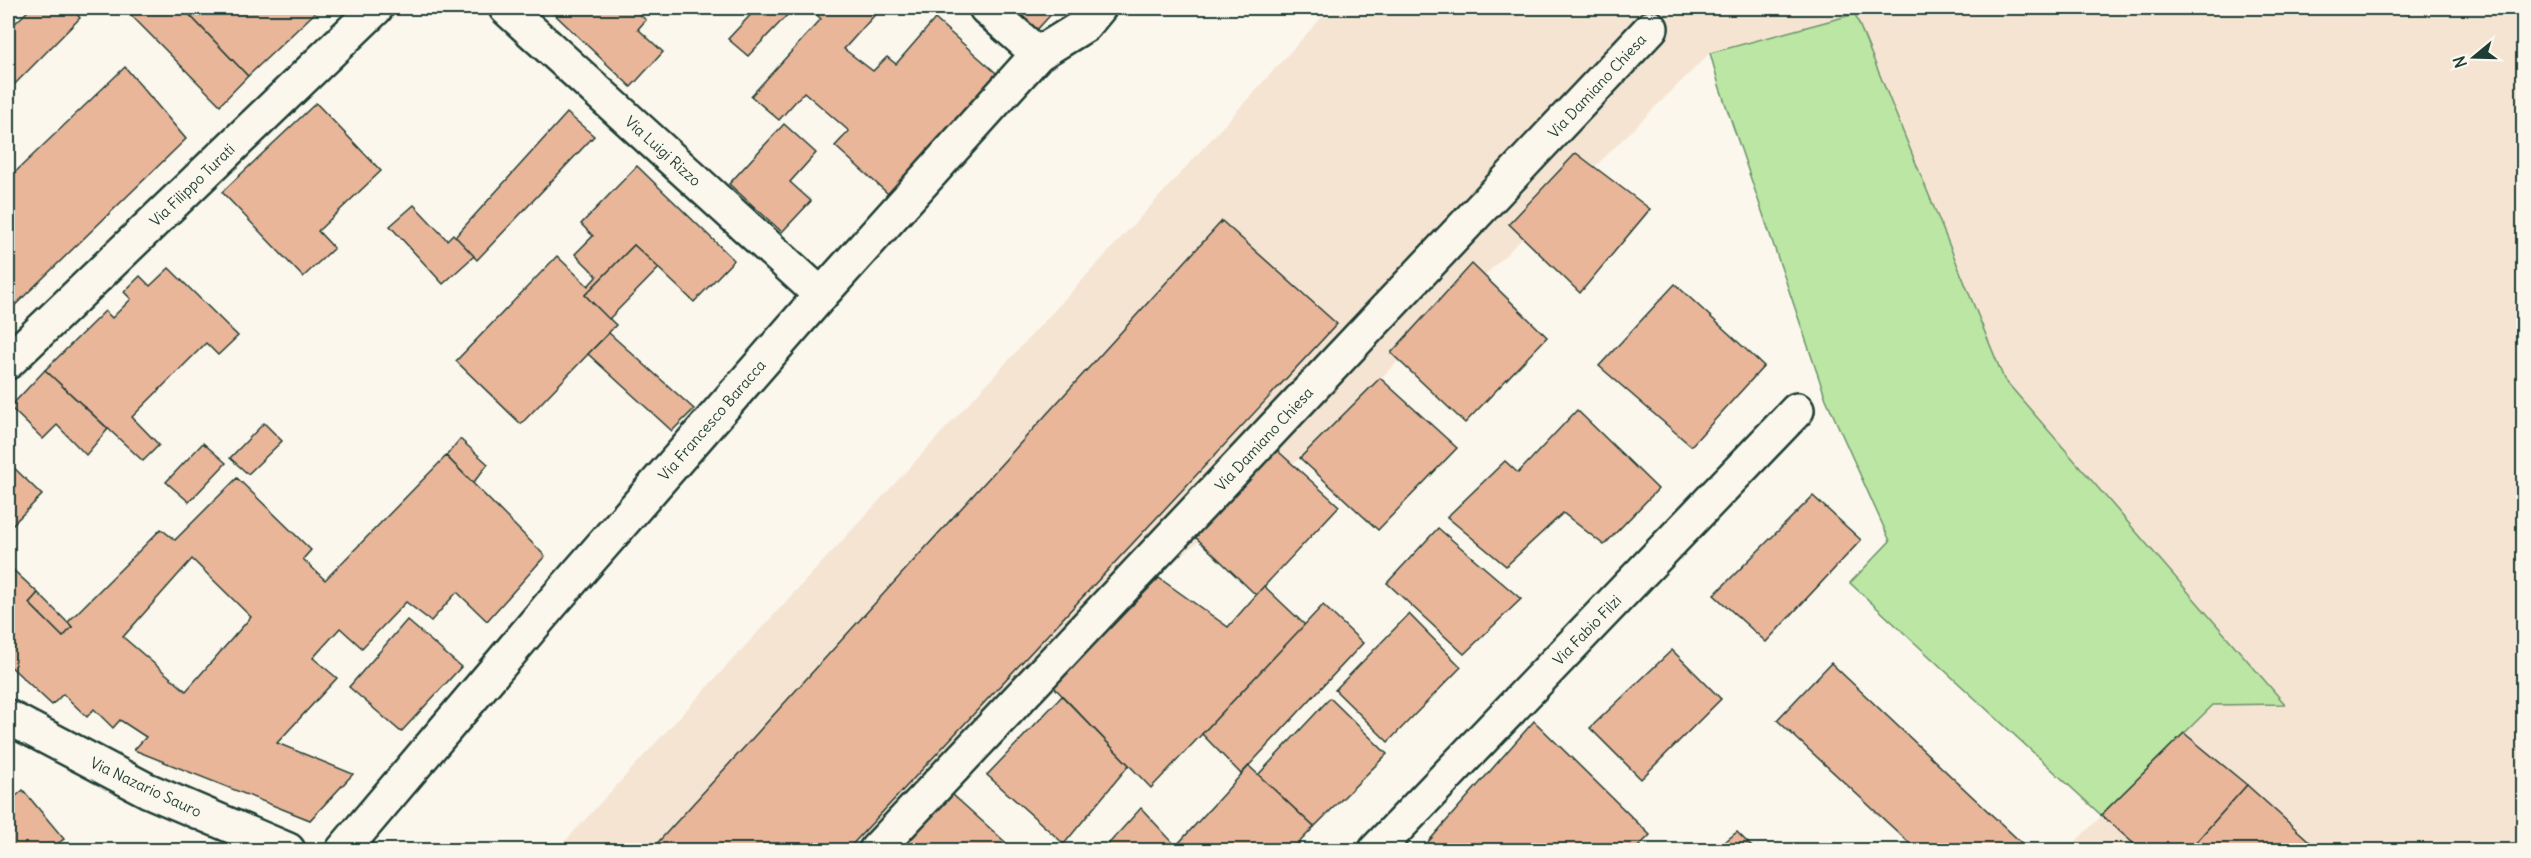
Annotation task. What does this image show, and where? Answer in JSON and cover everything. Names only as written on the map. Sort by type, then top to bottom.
[{"type":"street","name":"Via Filippo Turati","points":[[8,362],[376,8]]},
{"type":"street","name":"Via Luigi Rizzo","points":[[506,8],[821,295]]},
{"type":"street","points":[[986,8],[1038,54]]},
{"type":"street","name":"Via Francesco Baracca","points":[[343,850],[553,602],[821,295],[1038,54],[1084,25],[1099,8]]},
{"type":"street","name":"Via Damiano Chiesa","points":[[876,850],[1651,28]]},
{"type":"street","name":"Via Fabio Filzi","points":[[1376,850],[1797,410]]},
{"type":"street","name":"Via Nazario Sauro","points":[[8,717],[147,790],[288,850]]},
{"type":"shaded area","points":[[1330,8],[2523,8],[2523,850],[2067,850],[2213,705],[2284,703],[2004,379],[1855,14],[1710,53],[1300,458],[1159,574],[900,850],[557,850]]},
{"type":"green space","points":[[1855,14],[2004,379],[2285,704],[2213,705],[2101,815],[1850,583],[1890,541],[1826,399],[1710,53]]},
{"type":"building","points":[[31,8],[72,8],[80,18],[8,91],[8,30]]},
{"type":"building","points":[[124,8],[183,8],[248,76],[220,105]]},
{"type":"building","points":[[183,8],[320,8],[248,76]]},
{"type":"building","points":[[548,8],[632,8],[646,20],[638,29],[663,52],[631,87]]},
{"type":"building","points":[[757,8],[793,9],[748,56],[728,39]]},
{"type":"building","points":[[810,8],[881,8],[844,49],[873,71],[887,57],[896,64],[935,19],[1004,80],[896,201],[835,146],[849,131],[804,92],[779,120],[751,96],[821,19]]},
{"type":"building","points":[[997,8],[1057,8],[1033,34]]},
{"type":"building","points":[[125,67],[186,139],[8,312],[8,179]]},
{"type":"building","points":[[316,103],[381,171],[318,231],[334,248],[303,277],[222,192]]},
{"type":"building","points":[[567,113],[594,136],[477,260],[455,237]]},
{"type":"building","points":[[784,124],[816,153],[790,182],[811,201],[782,232],[729,184]]},
{"type":"building","points":[[1576,153],[1650,209],[1580,293],[1509,224]]},
{"type":"building","points":[[637,166],[734,260],[694,302],[634,245],[585,295],[616,325],[521,424],[456,361],[557,256],[588,286],[597,276],[575,254],[593,236],[581,224]]},
{"type":"building","points":[[414,205],[447,240],[453,234],[474,256],[443,284],[390,226]]},
{"type":"building","points":[[1222,221],[1337,324],[847,850],[651,850]]},
{"type":"building","points":[[634,245],[659,268],[609,319],[585,295]]},
{"type":"building","points":[[1472,264],[1547,337],[1465,423],[1391,353]]},
{"type":"building","points":[[169,268],[238,336],[218,355],[206,343],[132,417],[159,445],[143,461],[45,370],[105,311],[112,318],[131,299],[124,292],[140,276],[150,286]]},
{"type":"building","points":[[1675,284],[1764,366],[1691,446],[1599,366]]},
{"type":"building","points":[[609,333],[694,409],[672,431],[588,354]]},
{"type":"building","points":[[45,370],[108,429],[86,455],[57,425],[43,439],[10,407]]},
{"type":"building","points":[[1380,378],[1457,448],[1378,530],[1300,458]]},
{"type":"building","points":[[1577,410],[1658,489],[1604,545],[1563,513],[1506,566],[1447,517],[1505,461],[1518,473]]},
{"type":"building","points":[[264,423],[282,441],[248,474],[230,458]]},
{"type":"building","points":[[460,439],[488,464],[473,483],[446,456]]},
{"type":"building","points":[[203,443],[226,463],[189,502],[166,482]]},
{"type":"building","points":[[1270,444],[1339,506],[1256,595],[1188,530]]},
{"type":"building","points":[[446,456],[545,556],[487,621],[457,592],[431,621],[406,602],[362,648],[340,628],[313,658],[337,678],[277,743],[353,774],[310,820],[134,750],[146,737],[120,720],[113,728],[94,709],[87,717],[63,694],[52,705],[8,664],[8,570],[10,567],[38,593],[29,603],[63,637],[72,627],[68,622],[161,529],[175,540],[237,478],[311,550],[303,559],[325,580]],"holes":[[[192,559],[251,617],[186,691],[123,637]]]},
{"type":"building","points":[[8,462],[42,495],[10,527],[8,524]]},
{"type":"building","points":[[1813,496],[1861,540],[1766,642],[1714,595]]},
{"type":"building","points":[[1438,528],[1521,599],[1464,654],[1387,583]]},
{"type":"building","points":[[1159,578],[1228,627],[1264,586],[1305,625],[1151,788],[1053,686]]},
{"type":"building","points":[[38,593],[72,627],[63,637],[29,603]]},
{"type":"building","points":[[1323,605],[1363,643],[1241,774],[1202,734]]},
{"type":"building","points":[[1409,614],[1461,667],[1388,742],[1335,690]]},
{"type":"building","points":[[407,620],[461,667],[401,732],[349,687]]},
{"type":"building","points":[[1672,650],[1721,699],[1641,779],[1590,728]]},
{"type":"building","points":[[1831,663],[2029,850],[1917,850],[1777,720]]},
{"type":"building","points":[[1062,696],[1129,765],[1064,844],[987,775]]},
{"type":"building","points":[[1330,698],[1387,754],[1314,827],[1258,775]]},
{"type":"building","points":[[1534,721],[1650,835],[1635,850],[1421,850]]},
{"type":"building","points":[[2184,733],[2247,785],[2189,850],[2141,850],[2101,815]]},
{"type":"building","points":[[1249,766],[1314,827],[1292,850],[1181,850],[1176,846]]},
{"type":"building","points":[[2247,785],[2319,850],[2189,850]]},
{"type":"building","points":[[23,790],[64,839],[48,850],[8,850],[8,803]]},
{"type":"building","points":[[952,794],[1014,850],[901,849]]},
{"type":"building","points":[[1141,808],[1176,846],[1181,850],[1103,850]]},
{"type":"building","points":[[1737,832],[1755,850],[1715,850]]}]
